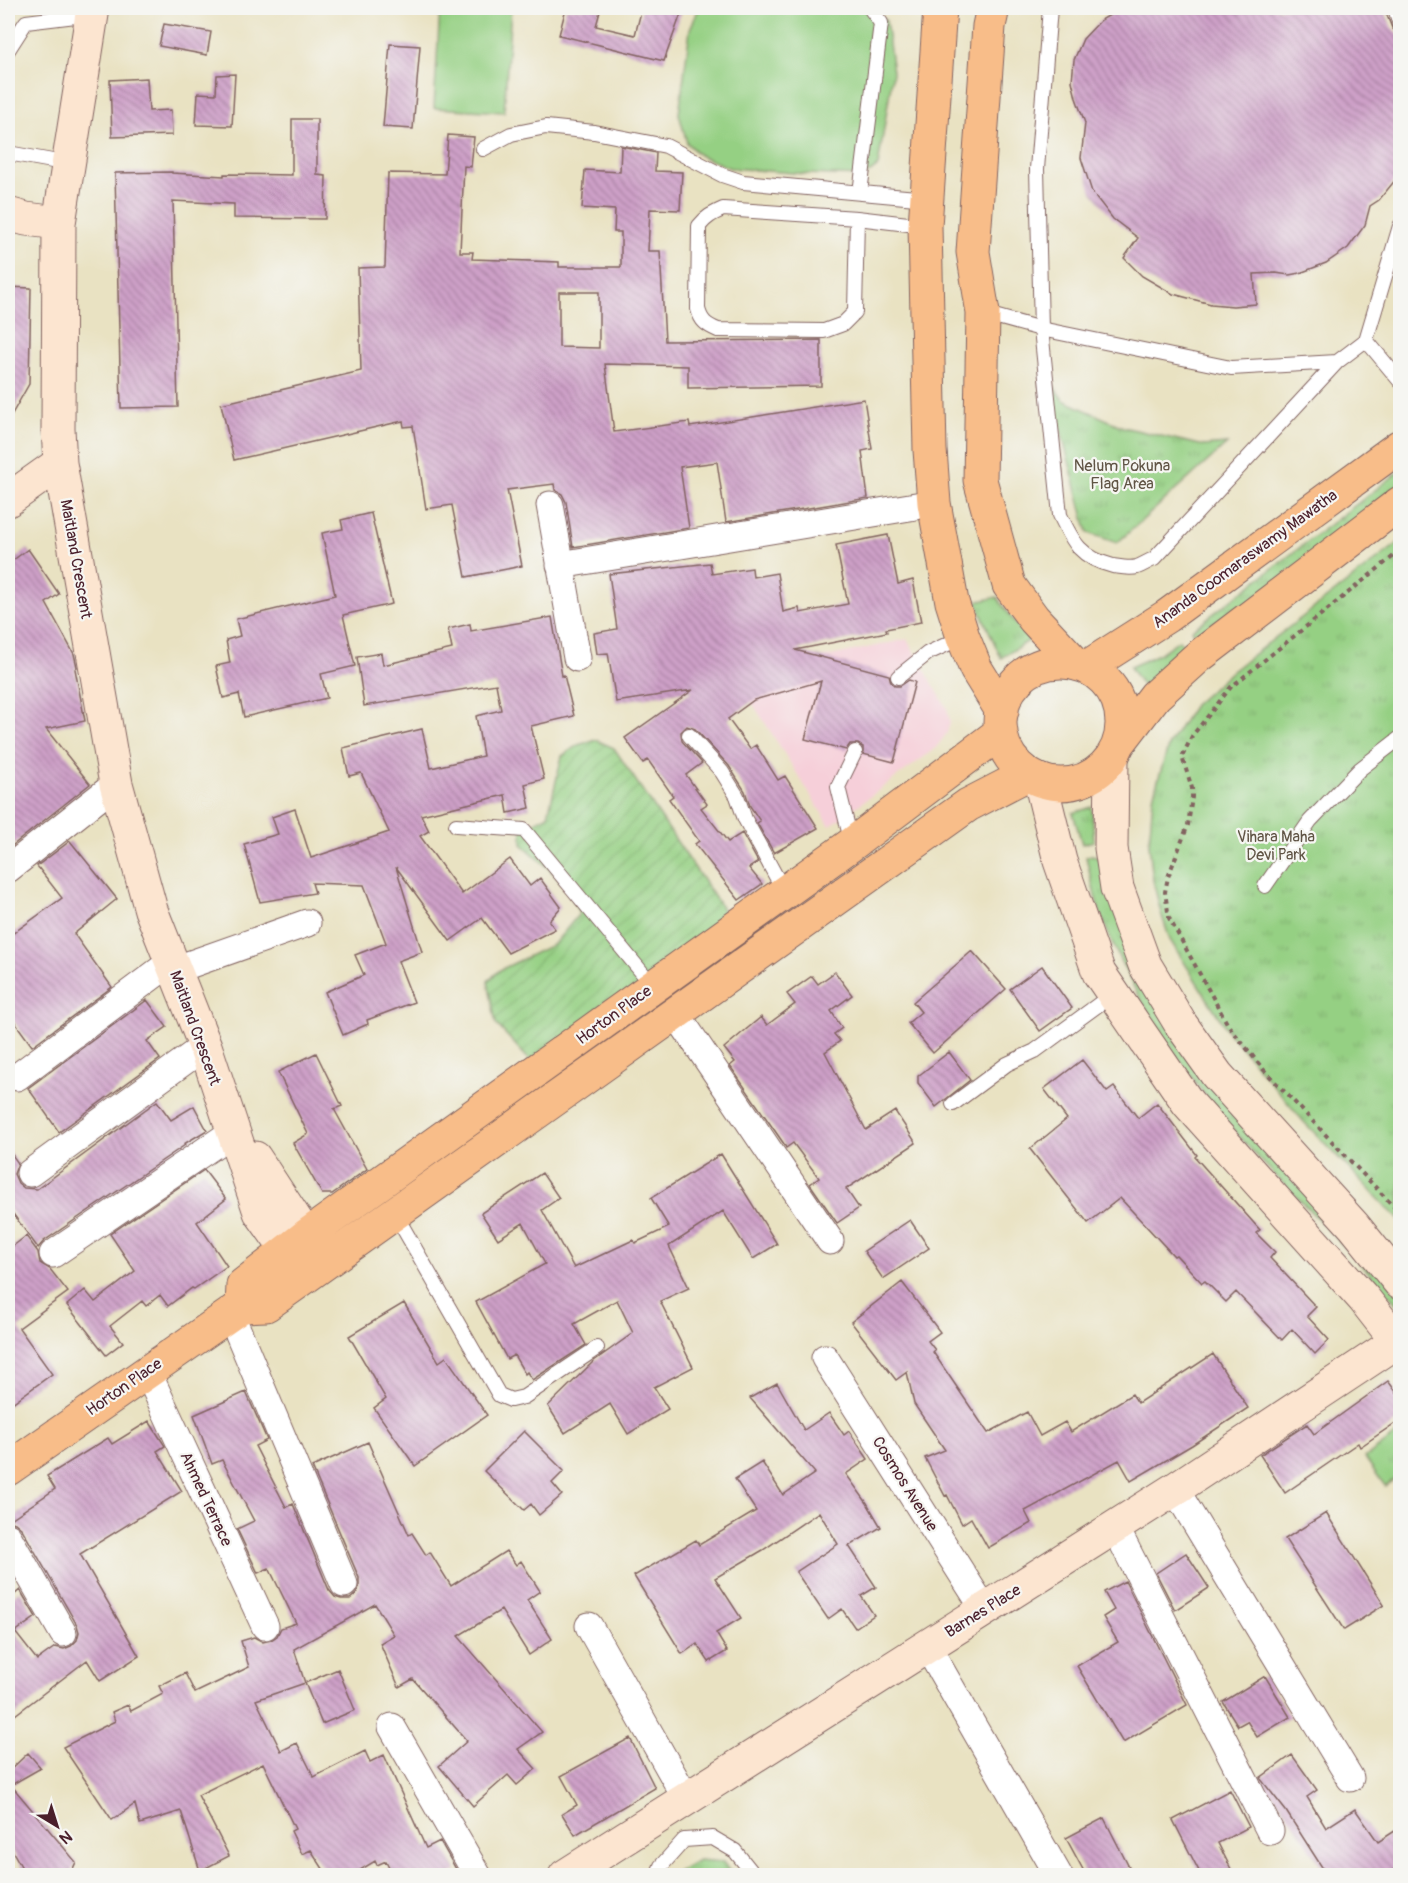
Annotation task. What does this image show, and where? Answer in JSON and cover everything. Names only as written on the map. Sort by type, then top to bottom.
[{"type":"main road","points":[[940,8],[926,213],[930,450],[934,503],[952,602],[976,669],[1002,721],[1006,749],[1015,763],[1034,777],[1060,784],[1080,781],[1098,772],[1155,696],[1198,657],[1398,510]]},
{"type":"main road","points":[[993,8],[989,26],[973,252],[983,313],[980,480],[1009,585],[1034,619],[1081,666],[1102,677],[1114,691],[1120,707],[1122,725],[1116,750],[1111,848],[1117,888],[1145,965],[1180,1023],[1217,1075],[1354,1226],[1401,1283]]},
{"type":"main road","name":"Maitland Crescent","points":[[93,11],[60,223],[58,429],[60,463],[116,784],[151,910],[204,1046],[260,1212],[305,1256]]},
{"type":"main road","points":[[8,214],[26,219],[60,223]]},
{"type":"main road","name":"Ananda Coomaraswamy Mawatha","points":[[1081,666],[1167,616],[1401,446]]},
{"type":"main road","points":[[8,500],[60,463]]},
{"type":"main road","points":[[1002,721],[1009,692],[1021,677],[1037,667],[1056,662],[1081,666]]},
{"type":"main road","name":"Horton Place","points":[[8,1469],[236,1311],[266,1305],[305,1256],[654,987],[852,844],[1002,721]]},
{"type":"main road","points":[[1034,777],[1060,861],[1100,973],[1113,994],[1188,1103],[1364,1299],[1399,1343]]},
{"type":"main road","name":"Horton Place","points":[[305,1256],[394,1212],[968,806],[1034,777]]},
{"type":"main road","name":"Maitland Crescent","points":[[219,1094],[265,1175],[305,1256]]},
{"type":"main road","points":[[1354,1226],[1401,1256]]},
{"type":"main road","name":"Barnes Place","points":[[565,1875],[677,1820],[927,1646],[1175,1490],[1399,1343]]},
{"type":"street","points":[[560,566],[934,503]]},
{"type":"street","points":[[550,505],[577,658]]},
{"type":"street","points":[[8,869],[116,784]]},
{"type":"street","points":[[17,1077],[172,966],[307,923]]},
{"type":"street","points":[[675,1012],[830,1241]]},
{"type":"street","points":[[30,1173],[204,1046]]},
{"type":"street","points":[[53,1254],[232,1132]]},
{"type":"street","points":[[236,1311],[344,1584]]},
{"type":"street","name":"Cosmos Avenue","points":[[825,1358],[985,1610]]},
{"type":"street","name":"Ahmed Terrace","points":[[147,1371],[265,1626]]},
{"type":"street","points":[[1175,1490],[1350,1778]]},
{"type":"street","points":[[1115,1527],[1270,1832]]},
{"type":"street","points":[[8,1537],[63,1632]]},
{"type":"street","points":[[589,1626],[677,1820]]},
{"type":"street","points":[[927,1646],[1059,1875]]},
{"type":"street","points":[[392,1727],[478,1875]]},
{"type":"lane","points":[[860,193],[881,23],[870,8]]},
{"type":"lane","points":[[1050,8],[1037,169],[1041,329],[1060,514],[1069,535],[1094,561],[1117,567],[1135,568],[1154,559],[1337,362],[1366,340],[1401,226]]},
{"type":"lane","points":[[1395,8],[1401,26]]},
{"type":"lane","points":[[8,50],[26,22],[93,11]]},
{"type":"lane","points":[[483,148],[511,134],[546,127],[594,132],[666,146],[722,175],[744,182],[860,193],[926,213]]},
{"type":"lane","points":[[8,153],[69,164]]},
{"type":"lane","points":[[857,218],[855,312],[843,324],[824,332],[718,330],[701,320],[698,309],[699,226],[705,218],[723,209],[857,218],[926,213]]},
{"type":"lane","points":[[983,313],[1041,329],[1231,368],[1337,362]]},
{"type":"lane","points":[[1366,340],[1401,381]]},
{"type":"lane","points":[[897,677],[928,653],[963,637]]},
{"type":"lane","points":[[689,735],[722,772],[737,796],[745,819],[784,893]]},
{"type":"lane","points":[[1265,886],[1310,821],[1360,769],[1401,738]]},
{"type":"lane","points":[[852,844],[838,787],[855,752]]},
{"type":"lane","points":[[456,825],[524,830],[654,987]]},
{"type":"lane","points":[[953,1104],[1007,1064],[1035,1051],[1113,994]]},
{"type":"lane","points":[[394,1212],[499,1395],[511,1400],[524,1397],[597,1348]]},
{"type":"lane","points":[[657,1875],[677,1820],[735,1851],[755,1875]]},
{"type":"shaded area","points":[[907,639],[947,708],[950,722],[947,733],[935,749],[830,826],[736,677]]},
{"type":"green space","points":[[440,8],[511,8],[504,112],[434,108]]},
{"type":"green space","points":[[699,8],[872,8],[886,21],[893,72],[878,166],[865,176],[806,174],[730,168],[699,155],[687,143],[679,114],[690,29]]},
{"type":"green space","name":"Nelum Pokuna Flag Area","points":[[1046,375],[1063,400],[1123,427],[1204,446],[1227,444],[1117,543],[1088,533]]},
{"type":"green space","points":[[1400,471],[1400,488],[1199,640],[1192,630]]},
{"type":"green space","name":"Vihara Maha Devi Park","points":[[1400,542],[1400,1221],[1304,1122],[1229,1033],[1170,940],[1153,880],[1149,844],[1153,797],[1169,744],[1194,705],[1232,671]]},
{"type":"green space","points":[[997,597],[1030,640],[1001,658],[976,602]]},
{"type":"green space","points":[[1179,640],[1188,650],[1146,691],[1130,667],[1159,654]]},
{"type":"green space","points":[[596,740],[614,748],[734,926],[534,1065],[496,1024],[488,981],[500,970],[554,944],[579,914],[563,884],[522,844],[522,829],[548,815],[562,756],[578,745]]},
{"type":"green space","points":[[1092,807],[1094,841],[1082,844],[1073,813]]},
{"type":"green space","points":[[1097,856],[1249,1135],[1377,1268],[1400,1295],[1400,1308],[1365,1268],[1253,1152],[1186,1070],[1147,1010],[1114,947],[1094,894],[1086,857]]},
{"type":"green space","points":[[1400,1432],[1400,1475],[1385,1486],[1365,1458]]},
{"type":"green space","points":[[698,1860],[723,1862],[732,1875],[672,1875]]},
{"type":"building","points":[[566,8],[601,8],[596,26],[635,35],[642,8],[683,8],[664,61],[559,35]]},
{"type":"building","points":[[1122,8],[1384,8],[1392,28],[1401,37],[1401,173],[1379,200],[1370,206],[1365,225],[1348,248],[1326,263],[1300,273],[1254,274],[1256,304],[1233,306],[1211,304],[1173,294],[1142,276],[1124,258],[1138,238],[1113,219],[1092,192],[1081,158],[1085,123],[1072,81],[1074,60],[1083,39],[1101,20]]},
{"type":"building","points":[[164,24],[211,32],[207,55],[159,46]]},
{"type":"building","points":[[390,44],[420,46],[413,129],[383,127]]},
{"type":"building","points":[[235,74],[232,126],[196,125],[198,93],[216,94],[217,75]]},
{"type":"building","points":[[147,78],[149,111],[171,110],[172,135],[112,137],[110,80]]},
{"type":"building","points":[[292,119],[317,119],[317,175],[326,176],[325,219],[234,218],[234,204],[173,201],[178,407],[121,408],[115,173],[292,175]]},
{"type":"building","points":[[448,135],[474,137],[471,167],[464,166],[460,252],[473,252],[472,259],[559,262],[559,267],[621,267],[621,232],[614,232],[615,210],[582,208],[585,170],[620,172],[621,146],[656,153],[655,171],[682,172],[680,210],[650,209],[648,251],[660,251],[665,341],[821,340],[821,386],[688,388],[688,366],[605,364],[614,432],[689,422],[690,427],[864,399],[872,449],[862,451],[868,498],[726,522],[717,462],[680,467],[689,528],[573,547],[566,502],[562,494],[555,490],[554,484],[507,490],[522,566],[466,577],[452,505],[426,509],[413,426],[404,427],[403,421],[234,460],[221,404],[361,371],[358,268],[385,267],[388,173],[445,174]],"holes":[[[559,292],[599,292],[599,348],[559,347]]]},
{"type":"building","points":[[8,287],[31,288],[29,384],[8,421]]},
{"type":"building","points":[[371,513],[392,604],[343,615],[355,666],[321,674],[327,698],[244,717],[239,694],[223,698],[216,666],[230,663],[226,640],[240,636],[236,619],[335,595],[322,533],[343,529],[341,520]]},
{"type":"building","points":[[888,535],[898,584],[913,580],[921,622],[886,629],[887,632],[795,650],[889,675],[895,686],[900,686],[909,680],[915,682],[894,762],[863,754],[863,747],[858,744],[850,744],[846,750],[805,739],[821,681],[754,700],[728,719],[750,749],[756,745],[778,780],[785,776],[818,828],[774,853],[757,823],[760,821],[750,806],[745,791],[729,766],[695,729],[687,726],[681,732],[682,741],[702,763],[686,775],[707,804],[701,808],[728,842],[742,833],[758,862],[749,868],[762,884],[739,900],[695,844],[699,841],[669,799],[673,796],[648,760],[643,763],[625,738],[693,690],[616,702],[608,653],[597,654],[594,633],[617,629],[609,574],[710,563],[712,574],[752,568],[753,577],[777,573],[783,612],[799,608],[800,613],[848,604],[836,545]]},
{"type":"building","points":[[28,549],[59,594],[46,603],[74,654],[85,721],[46,729],[90,784],[8,849],[8,564]]},
{"type":"building","points":[[552,617],[562,676],[564,675],[574,716],[531,726],[544,779],[525,784],[530,808],[508,813],[505,795],[421,815],[429,831],[420,836],[462,894],[510,859],[530,886],[540,878],[561,907],[549,921],[555,929],[508,953],[482,918],[450,941],[396,867],[422,952],[398,961],[414,1002],[367,1020],[368,1024],[343,1035],[325,992],[364,975],[355,955],[386,943],[364,885],[312,883],[315,893],[260,902],[244,844],[278,834],[272,817],[295,809],[311,858],[389,832],[361,773],[349,776],[343,748],[422,729],[431,768],[483,756],[476,716],[501,710],[496,684],[364,706],[357,657],[381,653],[383,665],[452,649],[448,629],[470,624],[471,631]]},
{"type":"building","points":[[70,841],[117,899],[74,934],[112,987],[32,1046],[8,1013],[8,937],[62,898],[37,866]]},
{"type":"building","points":[[972,951],[1006,989],[933,1053],[908,1023],[921,1012],[913,1002]]},
{"type":"building","points":[[1042,966],[1072,1008],[1040,1031],[1010,989]]},
{"type":"building","points":[[835,972],[852,995],[831,1011],[842,1028],[834,1034],[840,1041],[825,1052],[866,1130],[895,1111],[916,1143],[846,1189],[859,1208],[837,1223],[810,1184],[819,1178],[793,1143],[786,1148],[730,1066],[735,1062],[724,1048],[761,1017],[767,1025],[795,1004],[787,994],[812,976],[818,984]]},
{"type":"building","points":[[147,1000],[167,1027],[147,1041],[160,1059],[59,1132],[28,1088]]},
{"type":"building","points":[[949,1052],[970,1080],[936,1107],[918,1083],[918,1076]]},
{"type":"building","points":[[316,1053],[342,1106],[334,1109],[367,1169],[332,1194],[322,1194],[293,1143],[308,1134],[278,1072]]},
{"type":"building","points":[[1082,1060],[1107,1092],[1114,1087],[1138,1118],[1157,1103],[1197,1155],[1195,1157],[1260,1230],[1256,1233],[1275,1252],[1270,1258],[1316,1307],[1307,1316],[1329,1340],[1315,1354],[1292,1329],[1282,1340],[1236,1292],[1226,1302],[1205,1281],[1202,1283],[1120,1198],[1088,1223],[1030,1149],[1067,1119],[1044,1089]]},
{"type":"building","points":[[157,1101],[171,1120],[194,1106],[207,1130],[44,1241],[38,1248],[8,1207],[8,1149],[18,1163],[14,1174],[18,1183],[24,1188],[37,1189]]},
{"type":"building","points":[[721,1154],[777,1244],[753,1259],[723,1211],[669,1246],[689,1288],[660,1301],[693,1367],[654,1387],[668,1409],[628,1434],[610,1404],[565,1433],[548,1406],[594,1361],[633,1333],[617,1300],[574,1324],[586,1345],[532,1380],[527,1372],[525,1374],[514,1355],[507,1359],[476,1302],[545,1264],[523,1223],[498,1239],[481,1213],[542,1173],[559,1198],[542,1210],[574,1268],[633,1240],[635,1243],[669,1227],[651,1198]]},
{"type":"building","points":[[204,1170],[226,1199],[197,1222],[227,1266],[168,1306],[160,1295],[146,1306],[142,1301],[110,1326],[123,1342],[106,1355],[67,1305],[85,1290],[95,1302],[135,1271],[110,1234]]},
{"type":"building","points":[[910,1220],[929,1248],[883,1279],[864,1251]]},
{"type":"building","points":[[26,1236],[38,1252],[40,1263],[50,1269],[68,1292],[19,1328],[52,1374],[8,1406],[8,1250]]},
{"type":"building","points":[[902,1282],[940,1332],[928,1341],[935,1350],[933,1352],[988,1433],[1027,1412],[1040,1436],[1065,1422],[1071,1432],[1132,1394],[1138,1403],[1213,1354],[1248,1408],[1131,1481],[1119,1460],[1025,1511],[1031,1523],[988,1548],[971,1518],[962,1524],[925,1458],[945,1450],[914,1404],[907,1372],[896,1380],[851,1322]]},
{"type":"building","points":[[404,1303],[439,1362],[446,1357],[487,1415],[415,1466],[374,1408],[386,1399],[349,1336]]},
{"type":"building","points":[[1388,1381],[1401,1398],[1401,1419],[1360,1447],[1358,1443],[1285,1493],[1260,1455],[1307,1424],[1314,1434]]},
{"type":"building","points":[[777,1383],[804,1430],[829,1413],[844,1435],[849,1431],[868,1459],[846,1474],[881,1527],[849,1546],[876,1587],[861,1596],[874,1615],[855,1628],[842,1609],[828,1619],[796,1572],[838,1544],[819,1512],[763,1550],[715,1578],[741,1618],[716,1633],[727,1651],[709,1662],[697,1644],[682,1654],[634,1576],[696,1540],[699,1545],[756,1511],[735,1479],[762,1462],[783,1495],[815,1473],[750,1398]]},
{"type":"building","points":[[246,1392],[267,1440],[255,1446],[286,1507],[293,1504],[329,1590],[335,1597],[350,1599],[359,1587],[359,1578],[312,1467],[368,1442],[409,1535],[412,1533],[426,1555],[430,1552],[451,1586],[506,1551],[516,1565],[521,1561],[540,1591],[527,1600],[552,1639],[529,1655],[501,1610],[458,1636],[542,1732],[518,1749],[536,1769],[517,1785],[508,1775],[473,1806],[439,1766],[467,1741],[413,1679],[399,1687],[380,1643],[394,1635],[375,1604],[294,1649],[305,1683],[256,1700],[281,1751],[297,1743],[314,1777],[365,1751],[370,1762],[384,1755],[426,1848],[440,1841],[457,1871],[448,1875],[393,1875],[386,1861],[377,1865],[375,1861],[352,1875],[327,1875],[311,1850],[302,1854],[291,1831],[295,1829],[263,1763],[198,1795],[229,1856],[200,1871],[181,1811],[140,1824],[135,1804],[112,1820],[63,1747],[115,1721],[112,1712],[128,1705],[131,1711],[163,1694],[159,1686],[185,1673],[195,1693],[249,1667],[241,1641],[254,1637],[263,1642],[271,1640],[277,1636],[281,1628],[296,1623],[269,1568],[258,1573],[237,1529],[254,1521],[222,1460],[212,1464],[194,1415]]},
{"type":"building","points":[[149,1421],[165,1446],[157,1451],[182,1491],[80,1554],[139,1656],[100,1681],[87,1660],[15,1715],[8,1705],[8,1600],[20,1590],[36,1617],[15,1632],[37,1660],[55,1647],[64,1649],[71,1646],[77,1640],[79,1632],[22,1529],[8,1521],[55,1489],[47,1476],[108,1438],[112,1444]]},
{"type":"building","points":[[524,1431],[564,1471],[552,1483],[562,1495],[539,1515],[531,1504],[524,1510],[484,1471]]},
{"type":"building","points":[[1326,1513],[1384,1605],[1344,1630],[1285,1539]]},
{"type":"building","points":[[1186,1553],[1209,1588],[1175,1610],[1156,1573]]},
{"type":"building","points":[[1125,1581],[1187,1705],[1123,1743],[1077,1666],[1118,1642],[1103,1617],[1114,1610],[1104,1592]]},
{"type":"building","points":[[338,1669],[355,1710],[322,1724],[305,1683]]},
{"type":"building","points":[[1265,1676],[1290,1717],[1257,1737],[1247,1721],[1238,1726],[1223,1702]]},
{"type":"building","points":[[630,1738],[655,1788],[575,1835],[562,1814],[577,1805],[561,1776]]},
{"type":"building","points":[[28,1753],[41,1768],[11,1785],[76,1862],[70,1875],[26,1875],[8,1843],[8,1772]]},
{"type":"building","points":[[1292,1755],[1317,1790],[1307,1797],[1326,1828],[1355,1809],[1378,1842],[1401,1827],[1401,1866],[1386,1875],[1327,1875],[1286,1811],[1260,1778]]},
{"type":"building","points":[[1230,1790],[1249,1827],[1218,1843],[1234,1875],[1201,1875],[1173,1820]]},
{"type":"building","points":[[1104,1818],[1133,1875],[1086,1875],[1066,1838]]}]
